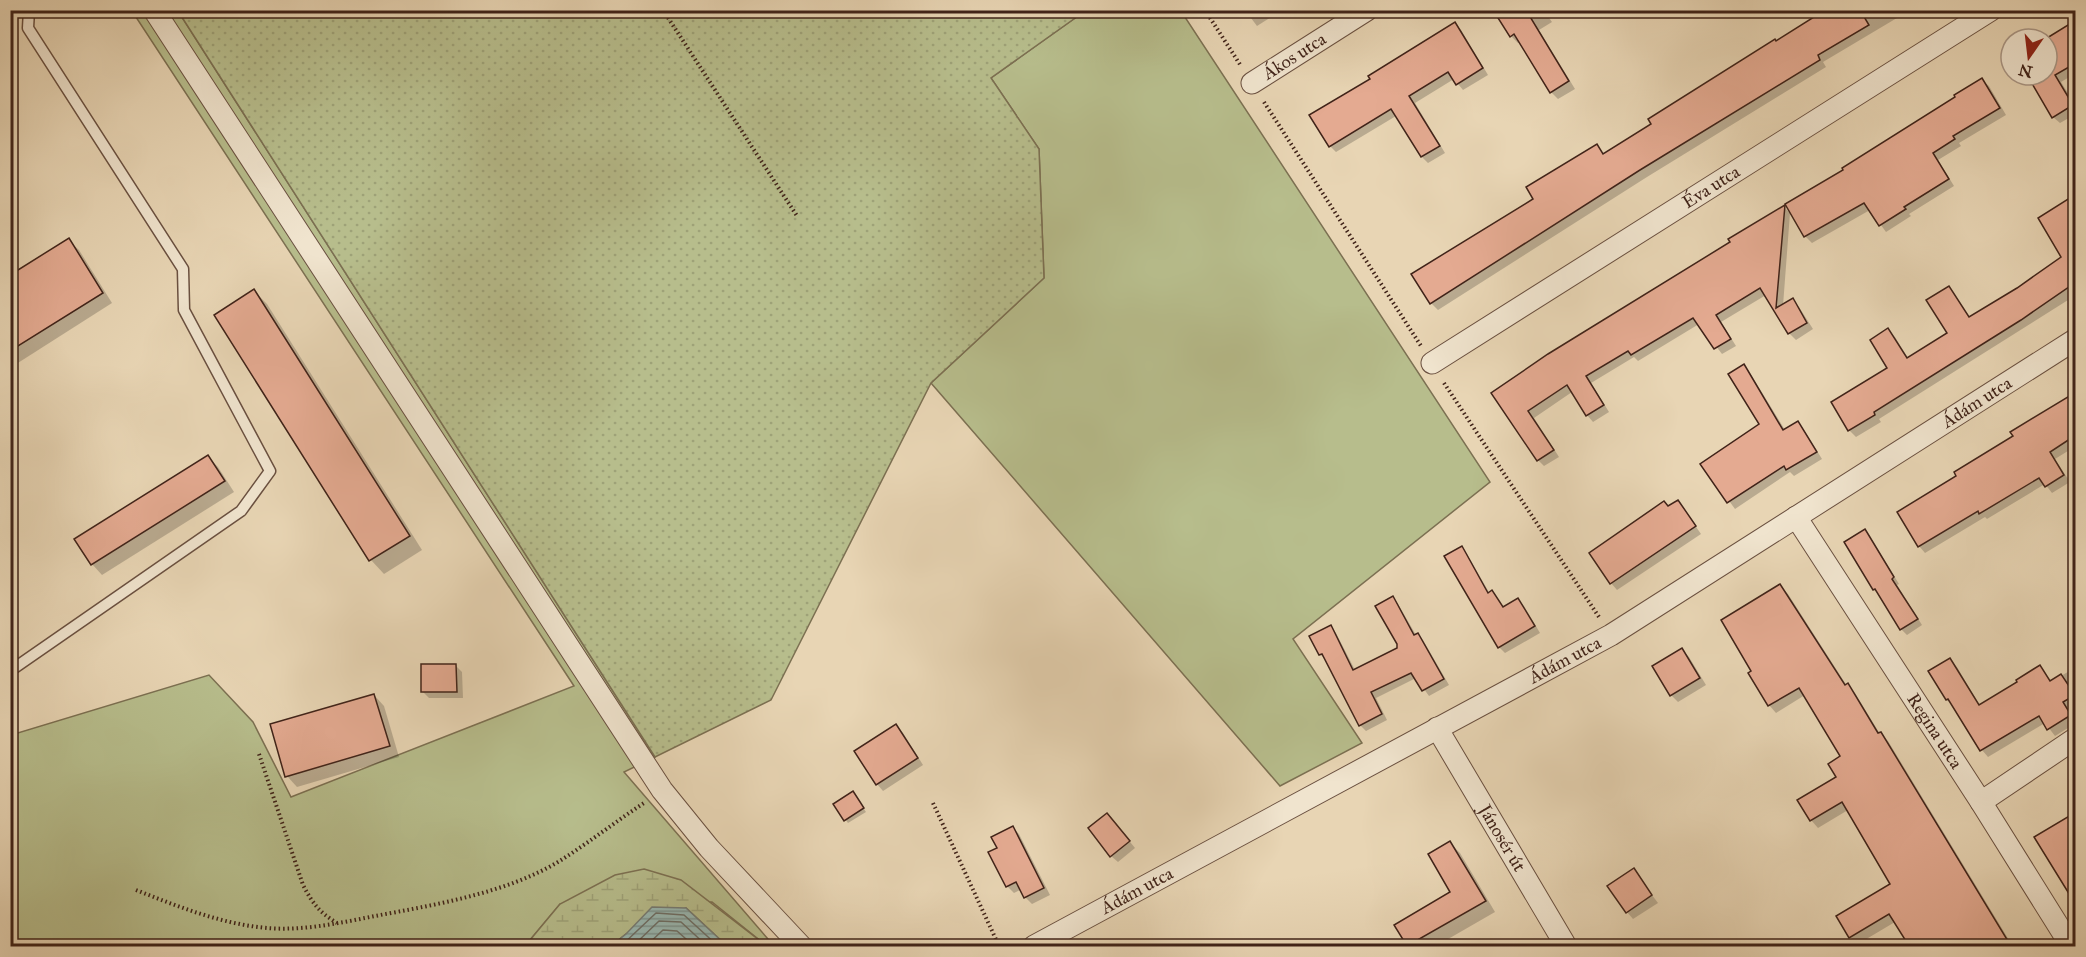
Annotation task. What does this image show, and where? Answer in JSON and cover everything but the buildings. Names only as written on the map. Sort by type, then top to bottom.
[{"type":"street","points":[[154,10],[662,790],[709,848],[801,946]]},
{"type":"street","name":"Ákos utca","points":[[1252,83],[1367,10]]},
{"type":"street","name":"Éva utca","points":[[1432,363],[1991,10]]},
{"type":"street","name":"Ádám utca","points":[[1034,946],[1611,635],[2076,339]]},
{"type":"street","name":"Regina utca","points":[[1796,516],[2071,946]]},
{"type":"street","name":"Jánosér út","points":[[1437,728],[1566,946]]},
{"type":"street","points":[[1981,802],[2076,738]]},
{"type":"lane","points":[[10,670],[241,511],[270,471],[184,310],[183,269],[28,28],[29,10]]},
{"type":"path","points":[[663,10],[797,216]]},
{"type":"path","points":[[1205,10],[1432,363],[1611,635]]},
{"type":"path","points":[[259,754],[303,885],[310,900],[320,912],[337,923]]},
{"type":"path","points":[[136,890],[177,907],[220,920],[267,928],[302,928],[337,923],[426,906],[514,882],[556,863],[662,790]]},
{"type":"path","points":[[933,803],[999,946]]},
{"type":"green space","points":[[132,11],[178,11],[655,757],[624,772],[774,946],[767,946],[712,902],[560,904],[525,946],[11,946],[11,735],[209,675],[253,722],[291,797],[574,686]]},
{"type":"green space","points":[[178,11],[1085,11],[991,78],[1039,149],[1044,278],[931,383],[771,700],[655,757]]},
{"type":"green space","points":[[1085,11],[1181,11],[1490,482],[1293,639],[1362,743],[1280,786],[931,383],[1044,278],[1039,149],[991,78]]},
{"type":"green space","points":[[644,869],[681,880],[767,946],[727,946],[686,908],[626,934],[611,946],[525,946],[560,904],[615,875]]},
{"type":"water","points":[[652,907],[686,908],[727,946],[611,946]]}]
